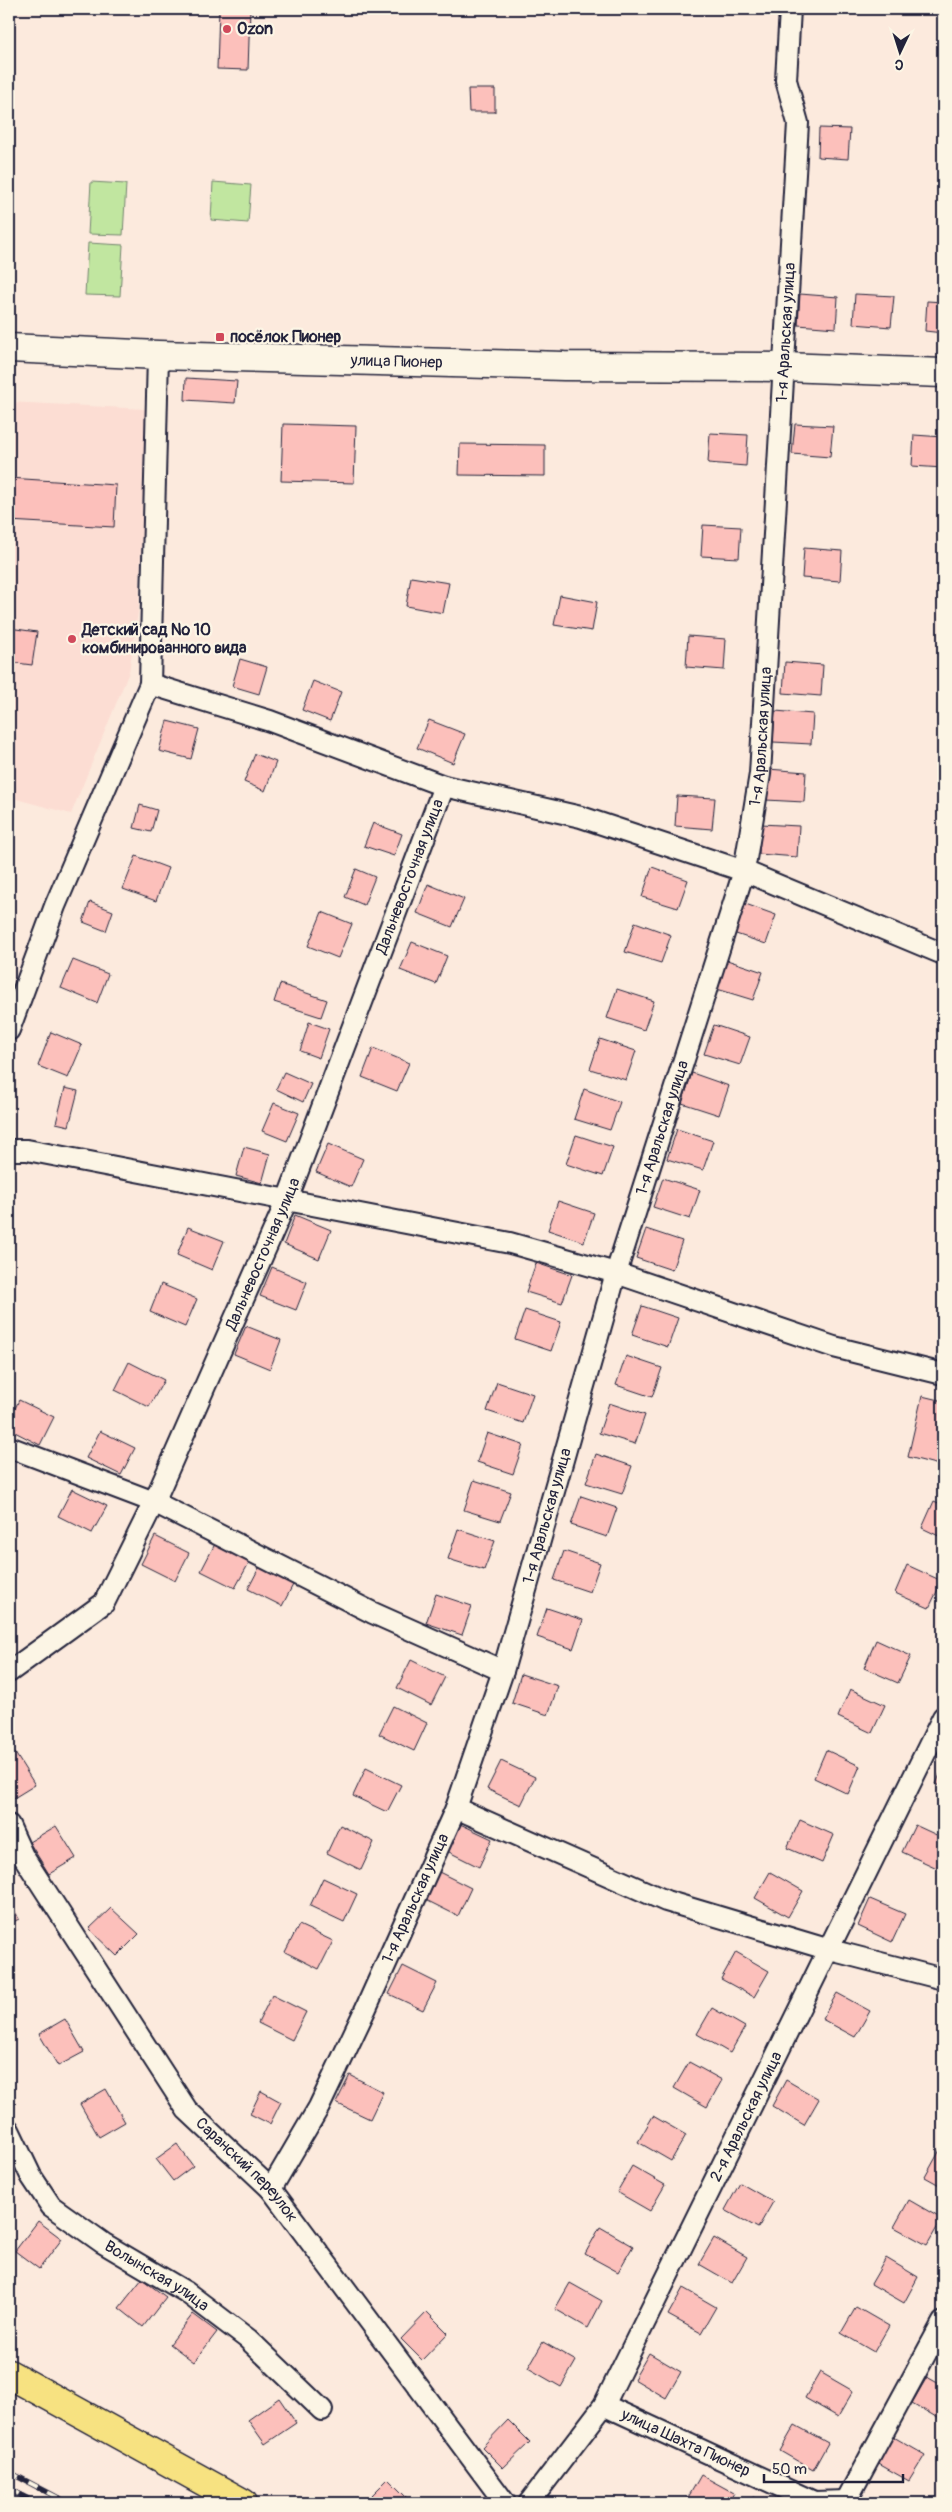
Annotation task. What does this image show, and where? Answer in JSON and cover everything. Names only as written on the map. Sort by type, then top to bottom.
[{"type":"main road","points":[[9,2374],[242,2503]]},
{"type":"street","name":"1-я Аральская улица","points":[[271,2189],[319,2107],[456,1808],[503,1671],[616,1274],[744,871],[760,774],[798,123],[786,80],[790,9]]},
{"type":"street","name":"улица Пионер","points":[[9,348],[158,355],[564,366],[784,367],[943,373]]},
{"type":"street","points":[[9,1030],[54,906],[150,684],[158,355]]},
{"type":"street","points":[[150,684],[270,721],[444,786],[581,817],[744,871],[943,954]]},
{"type":"street","name":"Дальневосточная улица","points":[[9,1672],[104,1603],[154,1502],[287,1200],[444,786]]},
{"type":"street","points":[[9,1150],[27,1150],[510,1242],[616,1274],[834,1347],[943,1374]]},
{"type":"street","points":[[9,1447],[154,1502],[373,1613],[503,1671]]},
{"type":"street","name":"2-я Аральская улица","points":[[529,2503],[604,2406],[943,1717]]},
{"type":"street","points":[[456,1808],[666,1901],[830,1950],[943,1979]]},
{"type":"street","name":"Саранский переулок","points":[[9,1825],[23,1856],[187,2110],[271,2189],[505,2503]]},
{"type":"street","name":"Волынская улица","points":[[9,2130],[31,2176],[51,2206],[103,2243],[186,2292],[210,2310],[248,2339],[322,2410]]},
{"type":"street","points":[[848,2502],[943,2322]]},
{"type":"street","name":"улица Шахта Пионер","points":[[604,2406],[814,2502],[848,2502]]},
{"type":"shaded area","name":"Детский сад № 10 комбинированного вида","points":[[9,402],[146,409],[139,606],[129,672],[71,814],[9,797]]},
{"type":"green space","points":[[91,182],[126,184],[123,235],[88,234]]},
{"type":"green space","points":[[213,182],[251,185],[248,223],[211,220]]},
{"type":"green space","points":[[88,243],[123,245],[120,296],[85,295]]},
{"type":"building","points":[[219,9],[250,9],[248,70],[217,69]]},
{"type":"building","points":[[468,89],[495,89],[495,112],[469,112]]},
{"type":"building","points":[[819,128],[850,129],[848,159],[818,157]]},
{"type":"building","points":[[800,294],[838,297],[836,328],[798,325]]},
{"type":"building","points":[[855,294],[894,296],[891,327],[853,324]]},
{"type":"building","points":[[927,301],[943,302],[943,333],[925,331]]},
{"type":"building","points":[[186,378],[237,381],[235,403],[185,400]]},
{"type":"building","points":[[283,424],[356,426],[354,483],[281,481]]},
{"type":"building","points":[[795,424],[833,426],[830,457],[792,454]]},
{"type":"building","points":[[710,433],[748,435],[746,466],[708,463]]},
{"type":"building","points":[[914,435],[943,437],[943,468],[912,466]]},
{"type":"building","points":[[460,444],[545,445],[545,476],[459,475]]},
{"type":"building","points":[[9,478],[116,485],[114,527],[9,521]]},
{"type":"building","points":[[703,525],[741,527],[739,558],[701,556]]},
{"type":"building","points":[[804,548],[842,551],[840,581],[802,578]]},
{"type":"building","points":[[411,577],[449,583],[443,613],[406,606]]},
{"type":"building","points":[[560,595],[597,602],[592,631],[554,625]]},
{"type":"building","points":[[9,628],[37,632],[32,665],[9,662]]},
{"type":"building","points":[[688,636],[726,639],[724,670],[686,667]]},
{"type":"building","points":[[240,659],[267,667],[259,694],[232,686]]},
{"type":"building","points":[[785,662],[823,665],[821,696],[783,693]]},
{"type":"building","points":[[313,681],[341,692],[330,721],[302,710]]},
{"type":"building","points":[[775,711],[813,714],[811,744],[773,742]]},
{"type":"building","points":[[429,720],[465,734],[453,763],[417,748]]},
{"type":"building","points":[[167,721],[199,729],[191,759],[159,751]]},
{"type":"building","points":[[255,754],[276,762],[265,791],[244,782]]},
{"type":"building","points":[[768,769],[806,772],[804,802],[766,800]]},
{"type":"building","points":[[677,796],[715,798],[712,829],[675,826]]},
{"type":"building","points":[[140,805],[157,810],[151,832],[134,828]]},
{"type":"building","points":[[373,823],[402,834],[394,856],[364,846]]},
{"type":"building","points":[[761,824],[799,826],[797,857],[759,854]]},
{"type":"building","points":[[136,856],[168,868],[156,901],[123,889]]},
{"type":"building","points":[[652,867],[688,880],[678,908],[642,897]]},
{"type":"building","points":[[356,869],[375,877],[364,905],[345,897]]},
{"type":"building","points":[[428,884],[464,899],[452,927],[417,913]]},
{"type":"building","points":[[90,902],[113,911],[106,931],[83,922]]},
{"type":"building","points":[[740,902],[776,915],[766,944],[730,932]]},
{"type":"building","points":[[322,912],[352,924],[338,958],[308,946]]},
{"type":"building","points":[[635,922],[671,935],[661,963],[625,952]]},
{"type":"building","points":[[412,942],[447,956],[436,984],[400,970]]},
{"type":"building","points":[[73,960],[108,974],[97,1003],[61,988]]},
{"type":"building","points":[[727,960],[763,972],[753,1000],[717,989]]},
{"type":"building","points":[[280,984],[327,1000],[321,1017],[274,1002]]},
{"type":"building","points":[[617,989],[654,1001],[644,1030],[607,1018]]},
{"type":"building","points":[[309,1022],[329,1029],[319,1058],[300,1051]]},
{"type":"building","points":[[714,1025],[750,1037],[740,1065],[704,1054]]},
{"type":"building","points":[[51,1032],[82,1045],[68,1078],[38,1066]]},
{"type":"building","points":[[600,1039],[636,1051],[626,1080],[590,1069]]},
{"type":"building","points":[[373,1048],[409,1063],[397,1091],[362,1077]]},
{"type":"building","points":[[284,1072],[311,1084],[303,1102],[276,1089]]},
{"type":"building","points":[[692,1073],[729,1086],[719,1115],[682,1103]]},
{"type":"building","points":[[65,1088],[78,1091],[69,1126],[56,1123]]},
{"type":"building","points":[[584,1089],[620,1102],[610,1130],[574,1119]]},
{"type":"building","points":[[274,1103],[299,1113],[287,1141],[262,1131]]},
{"type":"building","points":[[677,1129],[713,1141],[703,1170],[667,1159]]},
{"type":"building","points":[[576,1135],[613,1147],[603,1176],[566,1164]]},
{"type":"building","points":[[328,1144],[363,1159],[351,1187],[316,1172]]},
{"type":"building","points":[[244,1147],[270,1154],[262,1183],[236,1176]]},
{"type":"building","points":[[663,1178],[700,1190],[690,1219],[653,1207]]},
{"type":"building","points":[[558,1201],[594,1213],[584,1242],[548,1230]]},
{"type":"building","points":[[295,1215],[331,1230],[319,1259],[284,1244]]},
{"type":"building","points":[[188,1227],[224,1241],[212,1270],[177,1255]]},
{"type":"building","points":[[646,1229],[682,1241],[672,1270],[636,1258]]},
{"type":"building","points":[[536,1263],[572,1275],[562,1303],[526,1292]]},
{"type":"building","points":[[272,1267],[307,1282],[296,1310],[260,1296]]},
{"type":"building","points":[[161,1284],[197,1299],[185,1327],[150,1312]]},
{"type":"building","points":[[642,1306],[678,1318],[668,1347],[632,1335]]},
{"type":"building","points":[[525,1310],[561,1322],[551,1351],[515,1339]]},
{"type":"building","points":[[246,1326],[281,1340],[270,1369],[234,1354]]},
{"type":"building","points":[[626,1356],[662,1368],[652,1397],[616,1385]]},
{"type":"building","points":[[129,1362],[164,1380],[149,1407],[115,1390]]},
{"type":"building","points":[[497,1382],[533,1394],[523,1423],[487,1411]]},
{"type":"building","points":[[922,1396],[943,1401],[943,1466],[908,1457]]},
{"type":"building","points":[[19,1400],[54,1417],[40,1445],[9,1429],[9,1421]]},
{"type":"building","points":[[609,1403],[645,1415],[635,1444],[599,1433]]},
{"type":"building","points":[[100,1431],[135,1448],[121,1475],[86,1458]]},
{"type":"building","points":[[487,1433],[523,1445],[513,1474],[477,1462]]},
{"type":"building","points":[[596,1454],[632,1466],[622,1494],[586,1483]]},
{"type":"building","points":[[474,1480],[511,1492],[500,1521],[464,1510]]},
{"type":"building","points":[[72,1489],[107,1506],[92,1533],[58,1516]]},
{"type":"building","points":[[581,1496],[617,1508],[607,1537],[571,1525]]},
{"type":"building","points":[[934,1501],[943,1505],[943,1538],[922,1528]]},
{"type":"building","points":[[458,1529],[495,1541],[484,1570],[448,1559]]},
{"type":"building","points":[[155,1536],[189,1553],[175,1581],[141,1564]]},
{"type":"building","points":[[215,1544],[250,1561],[235,1588],[201,1571]]},
{"type":"building","points":[[564,1551],[600,1563],[590,1592],[554,1580]]},
{"type":"building","points":[[262,1562],[296,1579],[282,1606],[248,1589]]},
{"type":"building","points":[[907,1565],[942,1581],[929,1608],[895,1593]]},
{"type":"building","points":[[436,1594],[472,1606],[462,1635],[426,1623]]},
{"type":"building","points":[[547,1608],[583,1620],[573,1649],[537,1637]]},
{"type":"building","points":[[876,1640],[911,1656],[898,1683],[864,1668]]},
{"type":"building","points":[[411,1660],[445,1677],[431,1705],[397,1688]]},
{"type":"building","points":[[521,1674],[558,1686],[548,1715],[512,1703]]},
{"type":"building","points":[[850,1689],[885,1705],[872,1733],[838,1717]]},
{"type":"building","points":[[393,1706],[427,1723],[414,1751],[379,1734]]},
{"type":"building","points":[[826,1750],[860,1766],[848,1794],[814,1778]]},
{"type":"building","points":[[15,1753],[35,1785],[9,1801],[9,1756]]},
{"type":"building","points":[[501,1761],[535,1777],[521,1805],[487,1789]]},
{"type":"building","points":[[943,1767],[943,1787],[936,1784]]},
{"type":"building","points":[[366,1768],[401,1785],[387,1812],[353,1796]]},
{"type":"building","points":[[800,1820],[834,1835],[822,1863],[787,1848]]},
{"type":"building","points":[[458,1823],[492,1839],[479,1867],[445,1850]]},
{"type":"building","points":[[340,1825],[374,1842],[361,1870],[327,1853]]},
{"type":"building","points":[[915,1825],[943,1838],[943,1853],[937,1868],[902,1852]]},
{"type":"building","points":[[56,1826],[76,1858],[49,1874],[29,1842]]},
{"type":"building","points":[[437,1871],[471,1888],[458,1916],[424,1899]]},
{"type":"building","points":[[770,1872],[803,1891],[788,1917],[755,1898]]},
{"type":"building","points":[[323,1878],[357,1894],[344,1922],[310,1906]]},
{"type":"building","points":[[870,1899],[905,1914],[892,1942],[858,1926]]},
{"type":"building","points":[[9,1900],[19,1919],[9,1924]]},
{"type":"building","points":[[111,1908],[139,1934],[117,1956],[89,1929]]},
{"type":"building","points":[[299,1925],[333,1941],[319,1969],[285,1952]]},
{"type":"building","points":[[736,1952],[769,1971],[754,1997],[721,1979]]},
{"type":"building","points":[[403,1966],[437,1983],[423,2010],[389,1994]]},
{"type":"building","points":[[837,1993],[870,2011],[855,2037],[822,2019]]},
{"type":"building","points":[[272,1995],[306,2012],[292,2040],[258,2023]]},
{"type":"building","points":[[712,2008],[745,2027],[730,2053],[697,2034]]},
{"type":"building","points":[[65,2019],[84,2052],[58,2066],[39,2034]]},
{"type":"building","points":[[689,2062],[722,2080],[707,2107],[674,2088]]},
{"type":"building","points":[[350,2075],[383,2092],[370,2119],[336,2103]]},
{"type":"building","points":[[786,2080],[819,2099],[804,2125],[772,2106]]},
{"type":"building","points":[[106,2089],[125,2122],[99,2137],[80,2104]]},
{"type":"building","points":[[261,2091],[281,2102],[270,2124],[250,2114]]},
{"type":"building","points":[[653,2116],[686,2135],[671,2161],[638,2142]]},
{"type":"building","points":[[177,2144],[193,2166],[173,2181],[156,2159]]},
{"type":"building","points":[[940,2150],[943,2152],[943,2187],[925,2177]]},
{"type":"building","points":[[632,2166],[665,2185],[650,2211],[617,2192]]},
{"type":"building","points":[[740,2183],[773,2202],[758,2228],[725,2210]]},
{"type":"building","points":[[909,2200],[942,2219],[927,2245],[894,2227]]},
{"type":"building","points":[[38,2221],[62,2239],[39,2269],[15,2251]]},
{"type":"building","points":[[600,2227],[633,2246],[618,2272],[585,2254]]},
{"type":"building","points":[[714,2238],[747,2257],[732,2283],[699,2264]]},
{"type":"building","points":[[886,2258],[918,2277],[904,2303],[871,2284]]},
{"type":"building","points":[[142,2279],[166,2297],[143,2327],[119,2308]]},
{"type":"building","points":[[570,2283],[602,2301],[588,2328],[555,2309]]},
{"type":"building","points":[[683,2288],[716,2307],[701,2333],[668,2315]]},
{"type":"building","points":[[856,2307],[889,2326],[874,2352],[841,2333]]},
{"type":"building","points":[[427,2312],[448,2333],[422,2360],[401,2339]]},
{"type":"building","points":[[193,2314],[217,2332],[194,2362],[170,2344]]},
{"type":"building","points":[[543,2342],[576,2361],[561,2387],[528,2368]]},
{"type":"building","points":[[943,2344],[943,2356],[938,2353]]},
{"type":"building","points":[[649,2353],[681,2372],[666,2398],[634,2379]]},
{"type":"building","points":[[820,2372],[853,2391],[838,2417],[805,2398]]},
{"type":"building","points":[[927,2377],[943,2386],[943,2421],[912,2403]]},
{"type":"building","points":[[279,2398],[296,2423],[265,2444],[248,2420]]},
{"type":"building","points":[[508,2420],[530,2442],[503,2468],[482,2447]]},
{"type":"building","points":[[795,2425],[828,2443],[813,2470],[780,2451]]},
{"type":"building","points":[[892,2436],[925,2455],[909,2481],[877,2463]]},
{"type":"building","points":[[701,2475],[734,2493],[728,2503],[690,2503],[686,2501]]},
{"type":"building","points":[[388,2479],[409,2500],[406,2503],[364,2503]]},
{"type":"building","points":[[578,2497],[585,2503],[572,2503]]},
{"type":"building","points":[[753,2497],[765,2503],[749,2503]]},
{"type":"railway","points":[[9,2472],[68,2503]]},
{"type":"railway","points":[[9,2489],[36,2503]]},
{"type":"place","name":"Ozon","points":[[227,29]]},
{"type":"place","name":"посёлок Пионер","points":[[220,337]]},
{"type":"place","name":"Детский сад № 10 комбинированного вида","points":[[72,639]]}]
